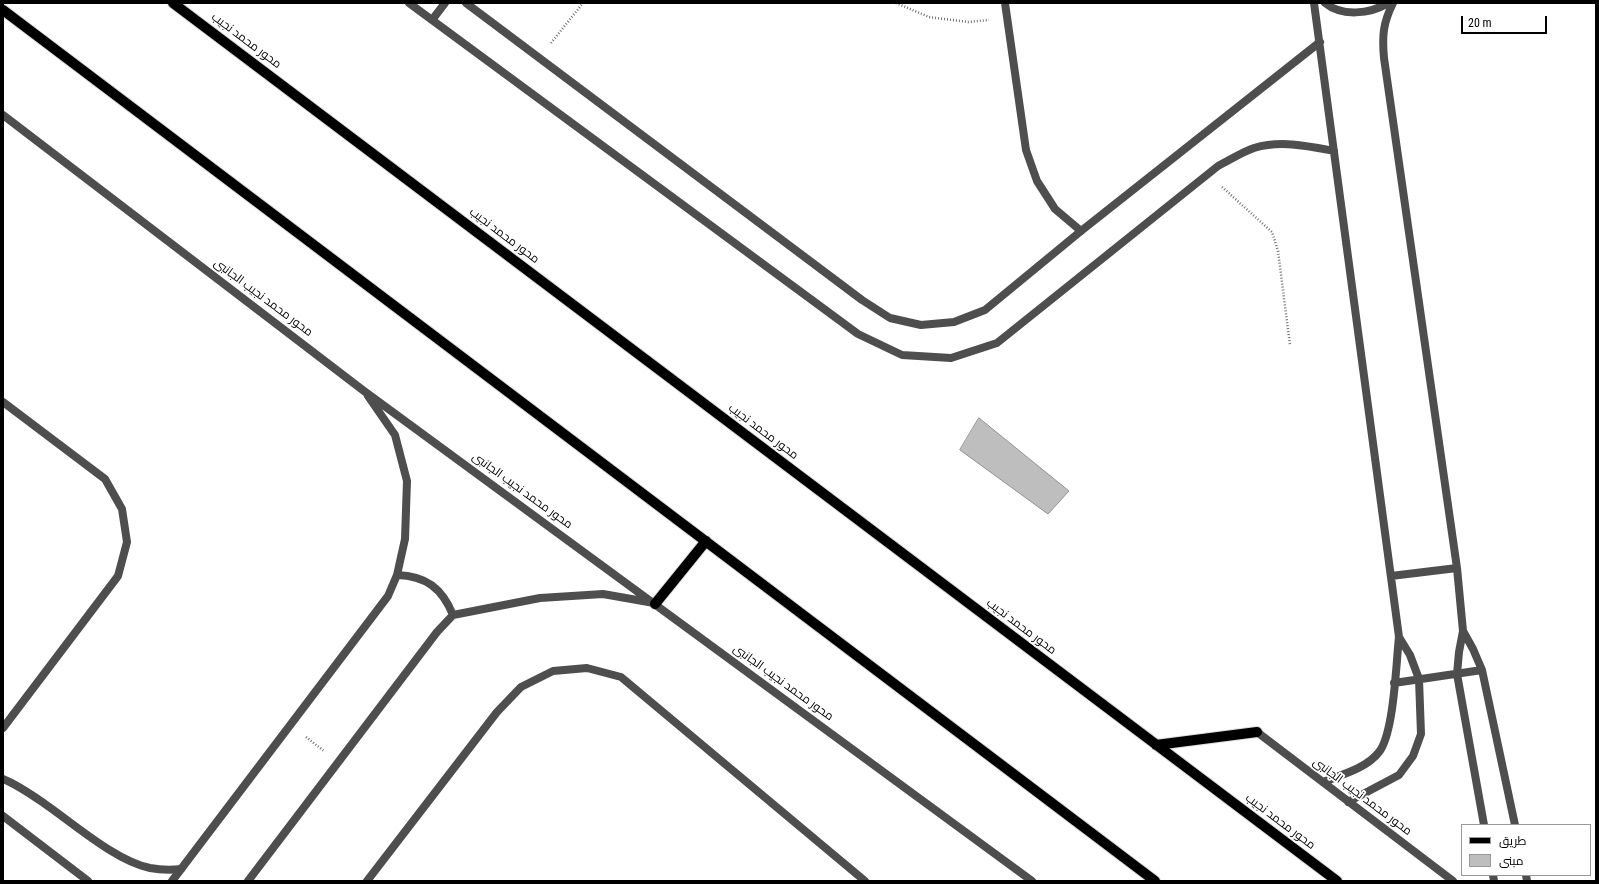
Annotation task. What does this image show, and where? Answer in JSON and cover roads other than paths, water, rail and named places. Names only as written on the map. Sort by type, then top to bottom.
[{"type":"main road","name":"محور محمد نجيب","points":[[173,3],[1337,881]]},
{"type":"main road","points":[[3,10],[1155,881]]},
{"type":"main road","points":[[655,604],[706,541]]},
{"type":"main road","points":[[1156,745],[1257,732]]},
{"type":"street","points":[[409,3],[858,334],[902,355],[951,358],[997,343],[1218,166],[1253,148],[1273,144],[1298,144],[1334,151]]},
{"type":"street","points":[[432,20],[445,3]]},
{"type":"street","points":[[466,3],[862,300],[890,318],[921,325],[954,322],[985,310],[1081,231],[1320,42]]},
{"type":"street","points":[[1005,3],[1026,150],[1037,181],[1055,208],[1081,231]]},
{"type":"street","points":[[1314,3],[1399,637],[1393,699],[1389,723],[1380,752],[1370,760],[1354,769],[1323,782]]},
{"type":"street","points":[[1325,3],[1344,12],[1363,13],[1381,8],[1388,3]]},
{"type":"street","points":[[1393,3],[1386,16],[1382,36],[1384,58],[1457,568],[1463,631],[1459,652],[1458,674],[1484,824]]},
{"type":"street","name":"محور محمد نجيب الجانبى","points":[[3,115],[364,390],[1032,881]]},
{"type":"street","points":[[172,881],[388,596],[397,575],[405,539],[407,481],[395,435],[364,390]]},
{"type":"street","points":[[3,402],[105,479],[122,509],[127,542],[118,576],[3,728]]},
{"type":"street","points":[[1391,576],[1457,568]]},
{"type":"street","points":[[397,575],[421,579],[431,584],[441,593],[448,603],[453,615]]},
{"type":"street","points":[[248,881],[437,632],[453,615],[540,598],[603,594],[655,604]]},
{"type":"street","points":[[1463,631],[1482,670],[1515,824]]},
{"type":"street","points":[[1348,802],[1399,775],[1413,756],[1421,734],[1419,679],[1410,655],[1399,637]]},
{"type":"street","points":[[366,881],[497,712],[521,687],[553,671],[587,668],[621,677],[865,881]]},
{"type":"street","points":[[1394,683],[1482,670]]},
{"type":"street","name":"محور محمد نجيب الجانبى","points":[[1257,732],[1453,881]]},
{"type":"street","points":[[3,779],[26,791],[112,851],[130,861],[150,868],[165,870],[181,869]]},
{"type":"street","points":[[3,816],[88,881]]}]
